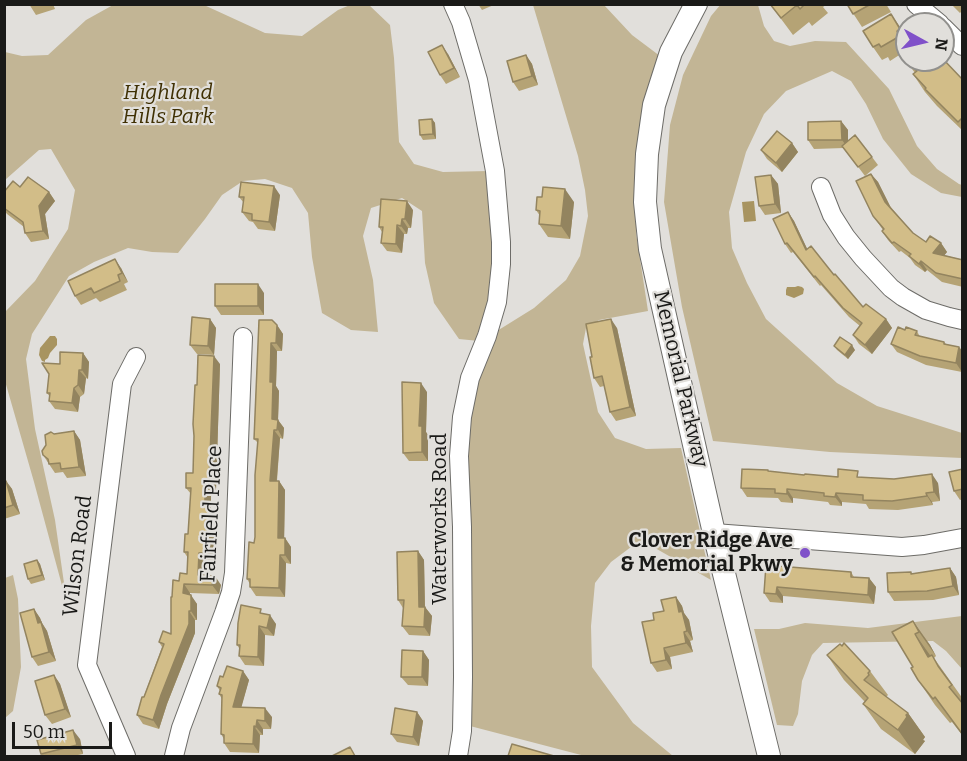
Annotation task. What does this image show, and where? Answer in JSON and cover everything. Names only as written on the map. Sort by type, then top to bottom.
[{"type":"main road","name":"Memorial Parkway","points":[[696,4],[671,52],[654,105],[647,154],[645,202],[650,249],[714,534],[769,756]]},
{"type":"street","name":"Waterworks Road","points":[[453,4],[470,49],[482,98],[495,171],[501,242],[497,302],[487,336],[470,378],[462,417],[459,456],[463,677],[462,731],[458,756]]},
{"type":"street","points":[[821,187],[832,215],[846,237],[891,288],[926,309],[963,320]]},
{"type":"street","name":"Fairfield Place","points":[[174,756],[181,728],[231,592],[234,573],[243,337]]},
{"type":"street","name":"Wilson Road","points":[[126,756],[87,665],[120,400],[123,384],[136,357]]},
{"type":"street","points":[[714,534],[902,547],[963,538]]},
{"type":"green space","points":[[721,4],[758,5],[764,26],[774,41],[790,46],[815,41],[846,42],[889,89],[917,146],[937,169],[962,185],[962,197],[941,193],[911,174],[883,139],[866,104],[851,81],[832,71],[786,91],[764,114],[746,152],[729,212],[732,248],[766,319],[837,383],[877,406],[962,433],[962,458],[830,452],[713,441],[682,307],[664,202],[670,125],[683,75],[711,16]]},
{"type":"green space","name":"Highland Hills Park","points":[[113,5],[204,5],[265,33],[302,36],[338,10],[350,5],[369,5],[390,25],[399,142],[414,164],[443,172],[489,171],[494,249],[488,309],[479,341],[459,339],[434,303],[425,263],[422,211],[402,198],[371,208],[363,236],[373,280],[378,332],[351,330],[322,313],[312,257],[308,213],[292,188],[265,179],[243,181],[222,195],[178,253],[128,248],[94,262],[69,276],[32,334],[26,359],[35,429],[55,520],[67,604],[5,381],[4,313],[35,281],[68,229],[75,190],[51,149],[39,150],[5,180],[5,52],[22,56],[48,55],[86,20]]},
{"type":"green space","points":[[533,5],[604,5],[632,35],[660,56],[636,177],[636,233],[648,311],[599,320],[586,328],[583,344],[598,412],[615,438],[646,449],[681,448],[711,580],[655,548],[631,547],[611,562],[595,583],[591,626],[592,667],[633,723],[673,756],[585,756],[470,726],[468,418],[480,369],[497,331],[534,308],[566,280],[580,256],[588,216],[578,156]]},
{"type":"green space","points":[[13,575],[18,599],[21,667],[13,711],[5,718],[5,578]]},
{"type":"green space","points":[[962,616],[962,669],[946,651],[933,641],[823,643],[812,655],[802,681],[798,714],[793,726],[777,725],[754,629],[779,629],[805,623],[868,628]]},
{"type":"shaded area","points":[[754,201],[756,221],[744,222],[742,202]]},
{"type":"shaded area","points":[[798,286],[804,289],[803,294],[794,298],[786,295],[787,287]]},
{"type":"shaded area","points":[[50,336],[55,336],[57,345],[45,362],[39,355],[40,348]]},
{"type":"building","points":[[770,4],[805,4],[800,9],[797,5],[781,18]]},
{"type":"building","points":[[847,4],[871,4],[853,14]]},
{"type":"building","points":[[891,14],[895,21],[895,39],[881,47],[879,44],[873,47],[863,31]]},
{"type":"building","points":[[442,45],[454,68],[440,75],[428,52]]},
{"type":"building","points":[[526,55],[532,76],[513,82],[507,61]]},
{"type":"building","points":[[916,72],[955,72],[963,80],[963,117],[958,122],[913,74]]},
{"type":"building","points":[[432,119],[433,134],[420,135],[419,120]]},
{"type":"building","points":[[841,121],[842,140],[808,140],[808,122]]},
{"type":"building","points":[[777,131],[792,143],[776,163],[761,150]]},
{"type":"building","points":[[855,135],[872,157],[858,167],[842,146]]},
{"type":"building","points":[[871,174],[885,202],[913,233],[926,242],[930,236],[941,243],[933,253],[963,260],[963,279],[936,273],[921,261],[919,264],[909,256],[911,254],[894,242],[892,243],[873,216],[856,181]]},
{"type":"building","points":[[771,175],[775,204],[759,206],[755,177]]},
{"type":"building","points":[[28,177],[49,192],[39,206],[43,231],[25,233],[23,222],[4,208],[4,192],[13,181],[20,187]]},
{"type":"building","points":[[241,182],[274,186],[269,222],[252,220],[252,214],[242,212],[244,197],[239,197]]},
{"type":"building","points":[[543,187],[565,189],[561,226],[539,224],[540,211],[536,210],[537,197],[542,197]]},
{"type":"building","points":[[381,199],[407,201],[405,219],[402,219],[401,226],[397,225],[396,244],[381,243],[383,227],[379,227]]},
{"type":"building","points":[[788,212],[806,250],[811,246],[863,307],[866,304],[886,319],[865,345],[853,335],[862,323],[843,308],[787,243],[785,244],[773,219]]},
{"type":"building","points":[[115,259],[122,273],[118,275],[120,281],[94,293],[91,288],[75,296],[68,281]]},
{"type":"building","points":[[215,284],[258,284],[258,306],[215,306]]},
{"type":"building","points":[[192,317],[210,319],[208,346],[190,345]]},
{"type":"building","points":[[611,319],[630,407],[610,412],[602,376],[594,378],[586,324]]},
{"type":"building","points":[[259,320],[272,320],[277,325],[276,343],[271,343],[270,382],[273,382],[272,419],[278,420],[277,430],[274,430],[270,481],[279,481],[278,538],[285,538],[285,555],[280,555],[279,588],[250,587],[250,579],[247,579],[249,542],[254,543],[255,537],[255,475],[258,439],[254,439]]},
{"type":"building","points":[[898,327],[905,330],[906,327],[917,331],[915,335],[959,347],[956,363],[920,356],[891,344]]},
{"type":"building","points":[[840,337],[852,345],[845,355],[834,346]]},
{"type":"building","points":[[60,352],[83,353],[82,370],[79,370],[78,385],[74,388],[72,403],[49,401],[50,393],[47,393],[49,374],[42,363],[60,364]]},
{"type":"building","points":[[198,355],[214,356],[209,481],[205,481],[205,507],[210,507],[208,553],[199,553],[198,575],[215,576],[212,585],[184,584],[183,593],[191,595],[189,624],[153,720],[137,715],[164,644],[159,642],[163,631],[171,634],[173,580],[179,581],[180,573],[187,574],[188,552],[184,552],[185,534],[188,534],[191,488],[186,488],[186,473],[193,473],[193,424]]},
{"type":"building","points":[[402,382],[421,383],[419,426],[422,426],[422,452],[403,453]]},
{"type":"building","points":[[74,431],[79,467],[61,469],[60,463],[49,464],[42,451],[46,445],[45,435],[51,432],[54,434]]},
{"type":"building","points":[[742,469],[838,477],[838,469],[858,471],[857,477],[894,479],[932,474],[934,492],[926,493],[927,496],[892,501],[863,500],[863,495],[836,493],[835,497],[824,496],[824,493],[787,489],[787,494],[775,493],[775,489],[741,488]]},
{"type":"building","points":[[963,469],[963,489],[954,491],[949,472]]},
{"type":"building","points":[[4,481],[6,481],[13,505],[4,508]]},
{"type":"building","points":[[418,551],[419,607],[425,607],[424,627],[402,626],[404,600],[398,600],[397,552]]},
{"type":"building","points":[[37,560],[42,575],[28,579],[24,564]]},
{"type":"building","points":[[766,565],[851,572],[851,577],[869,578],[868,595],[777,587],[776,594],[764,593]]},
{"type":"building","points":[[950,568],[953,586],[927,591],[888,592],[887,573],[911,572],[911,574]]},
{"type":"building","points":[[676,597],[687,631],[684,632],[686,643],[664,648],[666,660],[651,663],[642,622],[654,620],[653,613],[664,611],[661,600]]},
{"type":"building","points":[[241,605],[261,609],[260,613],[270,615],[267,628],[259,626],[258,657],[239,656],[240,645],[237,645]]},
{"type":"building","points":[[34,609],[38,623],[41,622],[49,652],[32,657],[20,613]]},
{"type":"building","points":[[913,621],[919,632],[915,634],[928,657],[932,655],[952,685],[949,687],[963,704],[963,735],[935,697],[933,699],[918,680],[892,632]]},
{"type":"building","points":[[844,643],[870,671],[864,680],[908,713],[898,730],[863,704],[868,698],[827,655]]},
{"type":"building","points":[[402,650],[423,651],[422,677],[401,677]]},
{"type":"building","points":[[227,666],[243,671],[233,707],[265,708],[265,721],[257,720],[256,727],[254,726],[253,744],[224,743],[224,735],[221,734],[222,695],[219,694],[221,688],[217,686]]},
{"type":"building","points":[[54,675],[65,709],[45,715],[35,681]]},
{"type":"building","points":[[395,708],[417,712],[413,737],[391,734]]},
{"type":"building","points":[[73,730],[77,745],[41,754],[37,740]]},
{"type":"building","points":[[512,744],[554,756],[508,756]]},
{"type":"building","points":[[350,747],[355,756],[332,756]]},
{"type":"place","name":"Clover Ridge Ave & Memorial Pkwy","points":[[805,553]]}]
